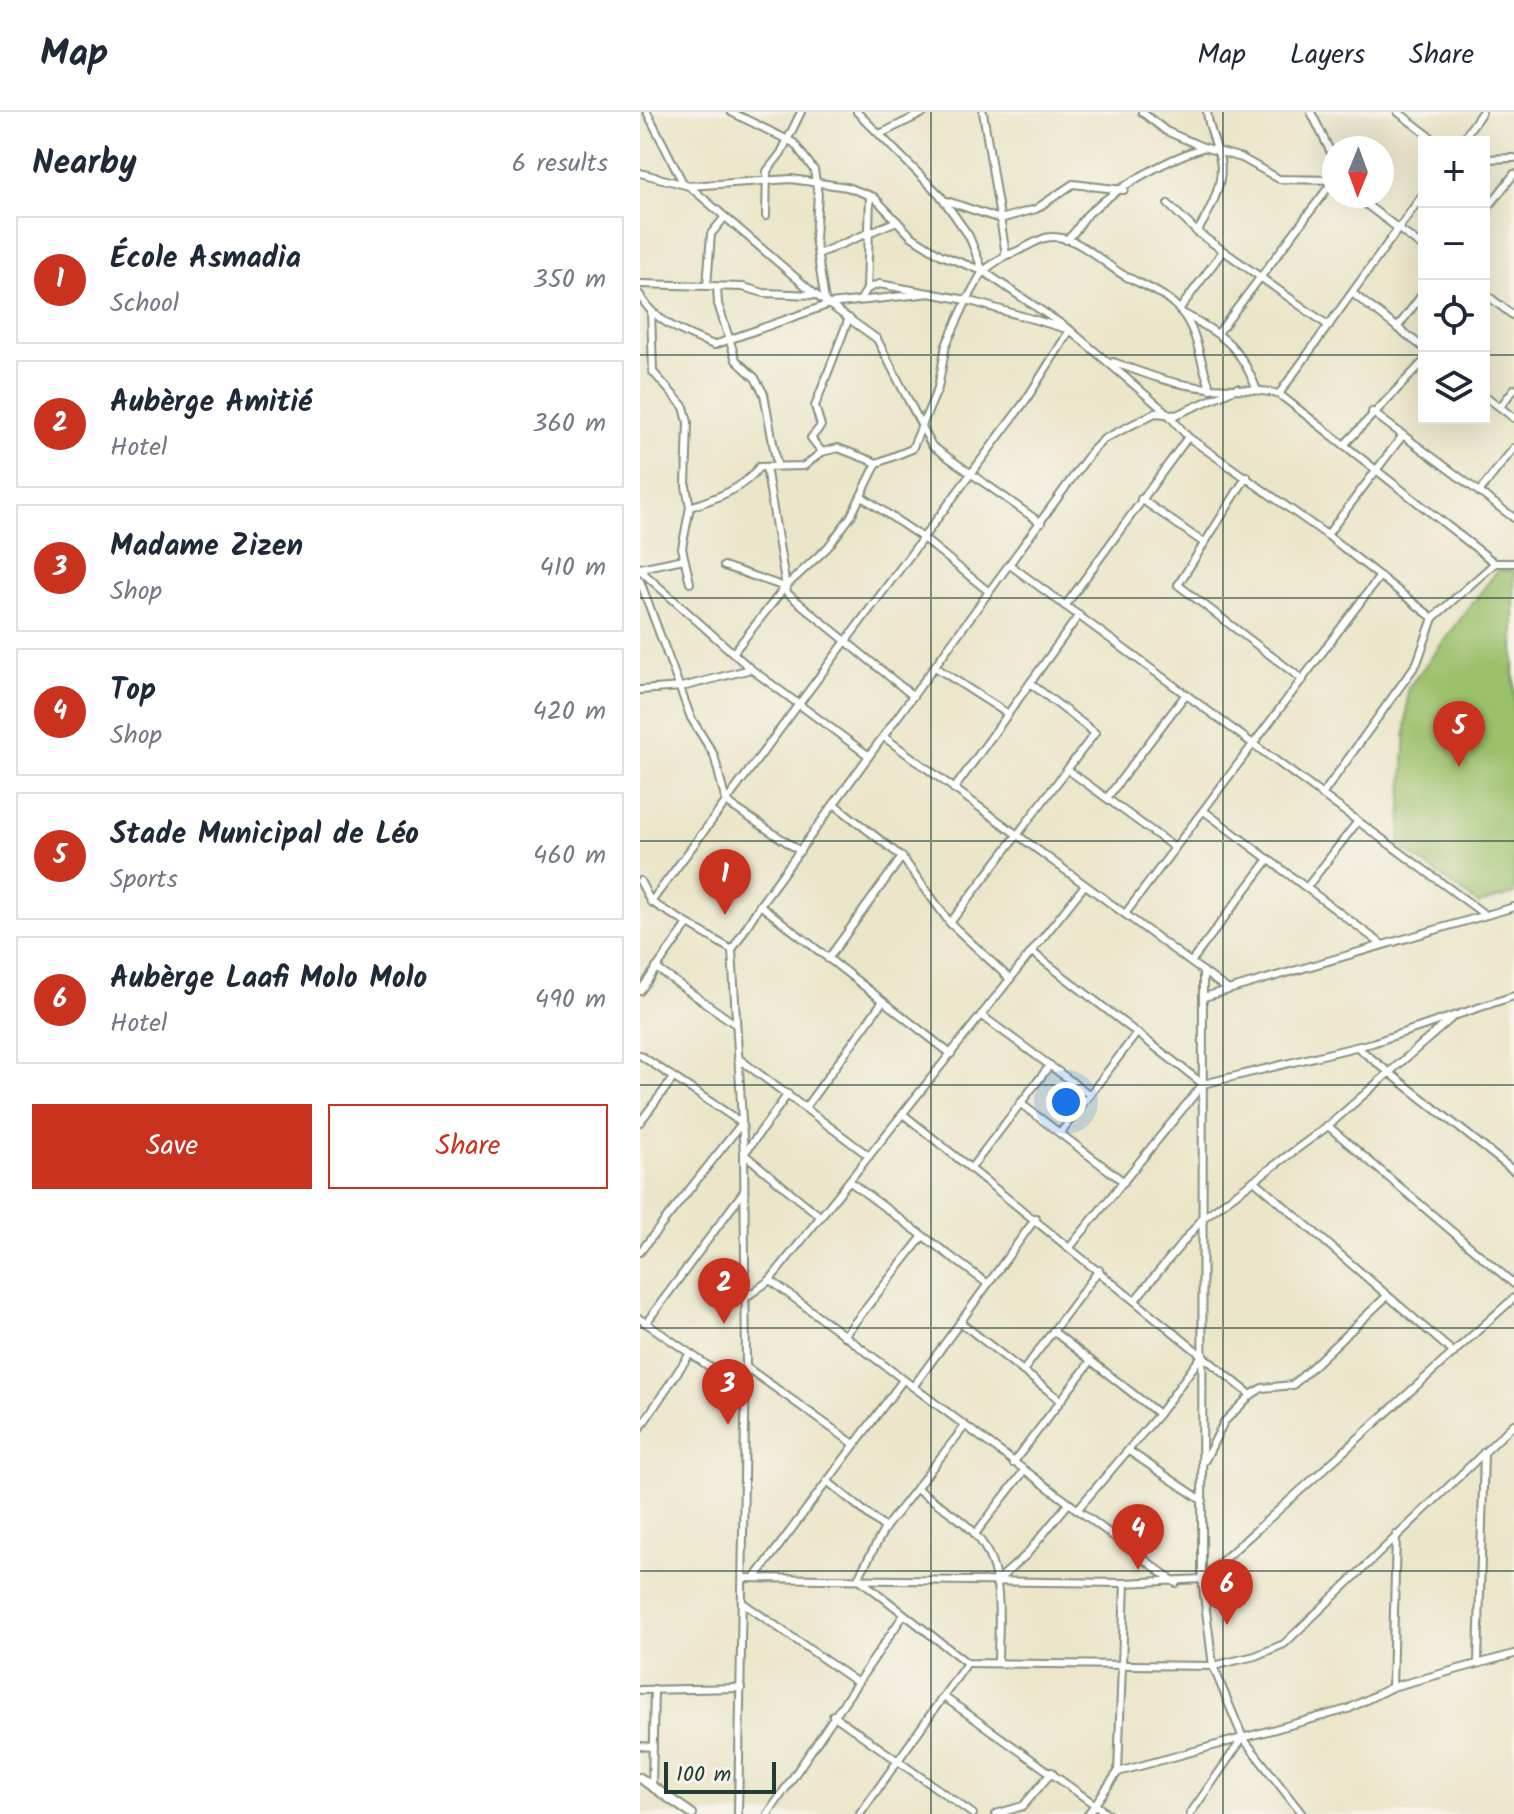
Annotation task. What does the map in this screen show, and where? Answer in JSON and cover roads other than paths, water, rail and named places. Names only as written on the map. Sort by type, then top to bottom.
[{"type":"street","points":[[647,112],[686,184],[780,261],[816,295],[877,339],[932,446],[1041,523]]},
{"type":"street","points":[[731,112],[788,139],[805,156],[817,184],[815,238],[828,303]]},
{"type":"street","points":[[766,216],[764,181],[767,171],[801,112]]},
{"type":"street","points":[[858,112],[882,133],[944,200],[969,236],[983,271]]},
{"type":"street","points":[[882,133],[925,112]]},
{"type":"street","points":[[983,112],[1006,255]]},
{"type":"street","points":[[1142,112],[1166,131],[1203,147],[1242,158],[1279,179],[1322,180]]},
{"type":"street","points":[[1197,232],[1210,211],[1221,165],[1209,135],[1207,112]]},
{"type":"street","points":[[1311,112],[1323,136]]},
{"type":"street","points":[[1398,112],[1429,136]]},
{"type":"street","points":[[1465,136],[1482,112]]},
{"type":"street","points":[[1066,240],[1079,231],[1089,213],[1168,162],[1203,147]]},
{"type":"street","points":[[1490,159],[1514,158]]},
{"type":"street","points":[[640,173],[686,184],[808,179],[817,184],[847,187],[870,196],[911,236],[941,255],[983,271],[1070,330],[1167,413],[1188,437],[1327,535],[1433,618]]},
{"type":"street","points":[[1488,208],[1514,174]]},
{"type":"street","points":[[944,200],[1000,219],[1036,209],[1073,184],[1124,190]]},
{"type":"street","points":[[861,299],[867,289],[866,234],[870,196]]},
{"type":"street","points":[[1219,332],[1322,196]]},
{"type":"street","points":[[1279,394],[1418,201]]},
{"type":"street","points":[[1168,204],[1197,232],[1329,326]]},
{"type":"street","points":[[1371,208],[1418,244]]},
{"type":"street","points":[[707,286],[711,234],[724,218]]},
{"type":"street","points":[[818,254],[897,221]]},
{"type":"street","points":[[733,653],[785,587],[828,547],[861,496],[877,463],[912,449],[938,388],[946,345],[967,300],[983,271],[1006,255],[1047,237],[1066,240],[1127,278],[1141,281],[1181,312],[1219,332],[1244,357],[1256,388]]},
{"type":"street","points":[[1181,312],[1223,251]]},
{"type":"street","points":[[640,284],[743,287],[780,295],[816,295]]},
{"type":"street","points":[[867,289],[879,284],[934,292],[1070,330]]},
{"type":"street","points":[[717,287],[730,341],[740,367],[755,378],[764,394],[777,465]]},
{"type":"street","points":[[640,295],[651,311],[714,345],[828,303],[861,299],[884,301],[934,292]]},
{"type":"street","points":[[1352,293],[1418,344]]},
{"type":"street","points":[[1490,298],[1514,316]]},
{"type":"street","points":[[1397,328],[1418,300]]},
{"type":"street","points":[[651,311],[653,372],[684,407],[688,422],[686,486],[690,507],[682,548],[690,583]]},
{"type":"street","points":[[1181,312],[1194,335],[1211,389]]},
{"type":"street","points":[[822,452],[811,438],[821,426],[815,406],[849,318]]},
{"type":"street","points":[[651,902],[1026,400],[1070,330]]},
{"type":"street","points":[[1107,359],[1169,382],[1211,389],[1256,388],[1279,394],[1495,563],[1514,563]]},
{"type":"street","points":[[1344,445],[1418,367]]},
{"type":"street","points":[[738,1814],[746,1367],[744,1154],[732,950],[760,905],[1104,439],[1155,413],[1176,415],[1237,388]]},
{"type":"street","points":[[1500,407],[1514,389]]},
{"type":"street","points":[[1490,400],[1514,418]]},
{"type":"street","points":[[1372,412],[1514,518]]},
{"type":"street","points":[[1327,535],[1403,435]]},
{"type":"street","points":[[1065,606],[1188,437]]},
{"type":"street","points":[[690,507],[733,489],[753,477],[759,467],[804,466],[822,452],[838,448],[877,463]]},
{"type":"street","points":[[1479,492],[1514,448]]},
{"type":"street","points":[[766,467],[787,593],[913,696]]},
{"type":"street","points":[[1247,476],[1178,585],[1303,680]]},
{"type":"street","points":[[861,496],[923,538],[989,592]]},
{"type":"street","points":[[1141,499],[1204,543]]},
{"type":"street","points":[[640,569],[684,559]]},
{"type":"street","points":[[1322,795],[1417,663],[1433,618],[1495,563]]},
{"type":"street","points":[[1010,565],[1484,914]]},
{"type":"street","points":[[724,566],[785,587]]},
{"type":"street","points":[[640,569],[751,669],[869,756]]},
{"type":"street","points":[[1125,914],[1380,576]]},
{"type":"street","points":[[640,581],[691,718],[714,755],[726,802],[800,851]]},
{"type":"street","points":[[954,789],[1079,615]]},
{"type":"street","points":[[935,667],[1008,714]]},
{"type":"street","points":[[640,690],[682,687],[751,669]]},
{"type":"street","points":[[950,923],[1095,733],[1030,683]]},
{"type":"street","points":[[1107,798],[1186,694]]},
{"type":"street","points":[[884,737],[1227,989]]},
{"type":"street","points":[[1068,770],[1175,848]]},
{"type":"street","points":[[834,804],[902,857],[950,923],[1010,979]]},
{"type":"street","points":[[1204,811],[1381,944]]},
{"type":"street","points":[[1307,887],[1358,821]]},
{"type":"street","points":[[828,959],[902,857]]},
{"type":"street","points":[[1191,962],[1269,859]]},
{"type":"street","points":[[640,881],[651,902],[732,950]]},
{"type":"street","points":[[745,1298],[770,1280],[1085,885]]},
{"type":"street","points":[[760,905],[951,1054]]},
{"type":"street","points":[[1204,997],[1514,907]]},
{"type":"street","points":[[640,991],[688,924]]},
{"type":"street","points":[[1032,952],[1203,1084]]},
{"type":"street","points":[[656,968],[735,1024]]},
{"type":"street","points":[[1203,971],[1202,1579],[1213,1666],[1243,1738],[1302,1814]]},
{"type":"street","points":[[1070,1247],[1203,1084],[1357,1047],[1514,996]]},
{"type":"street","points":[[805,1108],[883,1001]]},
{"type":"street","points":[[1135,1300],[1203,1218],[1328,1126],[1457,1013]]},
{"type":"street","points":[[981,1015],[1090,1095]]},
{"type":"street","points":[[1061,1132],[1137,1033]]},
{"type":"street","points":[[1357,1047],[1514,1171]]},
{"type":"street","points":[[640,1055],[672,1080],[742,1123]]},
{"type":"street","points":[[738,1058],[869,1156]]},
{"type":"street","points":[[971,1168],[1050,1065]]},
{"type":"street","points":[[640,1122],[672,1080]]},
{"type":"street","points":[[744,1154],[788,1094]]},
{"type":"street","points":[[1020,1103],[1124,1182]]},
{"type":"street","points":[[903,1114],[1036,1218],[1251,1395]]},
{"type":"street","points":[[640,1252],[742,1123]]},
{"type":"street","points":[[1328,1126],[1514,1284]]},
{"type":"street","points":[[744,1154],[821,1217]]},
{"type":"street","points":[[1254,1180],[1454,1353]]},
{"type":"street","points":[[849,1181],[988,1284]]},
{"type":"street","points":[[744,1191],[643,1321],[746,1392]]},
{"type":"street","points":[[913,1387],[1036,1218]]},
{"type":"street","points":[[844,1336],[923,1236]]},
{"type":"street","points":[[1023,1371],[1099,1270]]},
{"type":"street","points":[[770,1280],[1176,1583]]},
{"type":"street","points":[[1203,1463],[1224,1422],[1251,1395],[1262,1388],[1293,1385],[1387,1296]]},
{"type":"street","points":[[744,1578],[1125,1583],[1176,1583],[1202,1579],[1514,1298]]},
{"type":"street","points":[[960,1322],[1059,1399]]},
{"type":"street","points":[[1053,1331],[1159,1414]]},
{"type":"street","points":[[1077,1510],[1159,1414],[1203,1354]]},
{"type":"street","points":[[640,1428],[689,1355]]},
{"type":"street","points":[[1013,1463],[1091,1361]]},
{"type":"street","points":[[746,1367],[854,1444]]},
{"type":"street","points":[[755,1578],[903,1380]]},
{"type":"street","points":[[858,1578],[967,1663],[1213,1666],[1255,1656],[1284,1644],[1514,1424]]},
{"type":"street","points":[[858,1578],[885,1528],[965,1426]]},
{"type":"street","points":[[1129,1451],[1203,1501]]},
{"type":"street","points":[[1478,1662],[1484,1452]]},
{"type":"street","points":[[975,1534],[1024,1471]]},
{"type":"street","points":[[827,1481],[885,1528]]},
{"type":"street","points":[[916,1488],[975,1534],[989,1553],[997,1581],[998,1663]]},
{"type":"street","points":[[997,1581],[1026,1555],[1068,1504]]},
{"type":"street","points":[[1392,1687],[1396,1535]]},
{"type":"street","points":[[1088,1814],[1118,1772],[1125,1583]]},
{"type":"street","points":[[743,1603],[855,1681]]},
{"type":"street","points":[[768,1814],[855,1681],[903,1616]]},
{"type":"street","points":[[1118,1772],[1348,1709],[1392,1687],[1514,1654]]},
{"type":"street","points":[[860,1814],[967,1663]]},
{"type":"street","points":[[640,1690],[741,1688]]},
{"type":"street","points":[[652,1787],[654,1689]]},
{"type":"street","points":[[944,1697],[1108,1814]]},
{"type":"street","points":[[833,1715],[964,1812],[973,1814]]},
{"type":"street","points":[[1190,1814],[1243,1738]]},
{"type":"street","points":[[640,1746],[653,1747]]},
{"type":"street","points":[[996,1814],[1023,1806],[1052,1772]]},
{"type":"street","points":[[640,1778],[692,1814]]},
{"type":"street","points":[[1290,1814],[1296,1806]]},
{"type":"place","name":"Stade Municipal de Léo","points":[[1459,767]]},
{"type":"place","name":"École Asmadia","points":[[725,915]]},
{"type":"place","name":"Aubèrge Amitié","points":[[724,1324]]},
{"type":"place","name":"Madame Zizen","points":[[728,1425]]},
{"type":"place","name":"Top","points":[[1138,1570]]},
{"type":"place","name":"Aubèrge Laafi Molo Molo","points":[[1227,1625]]}]
